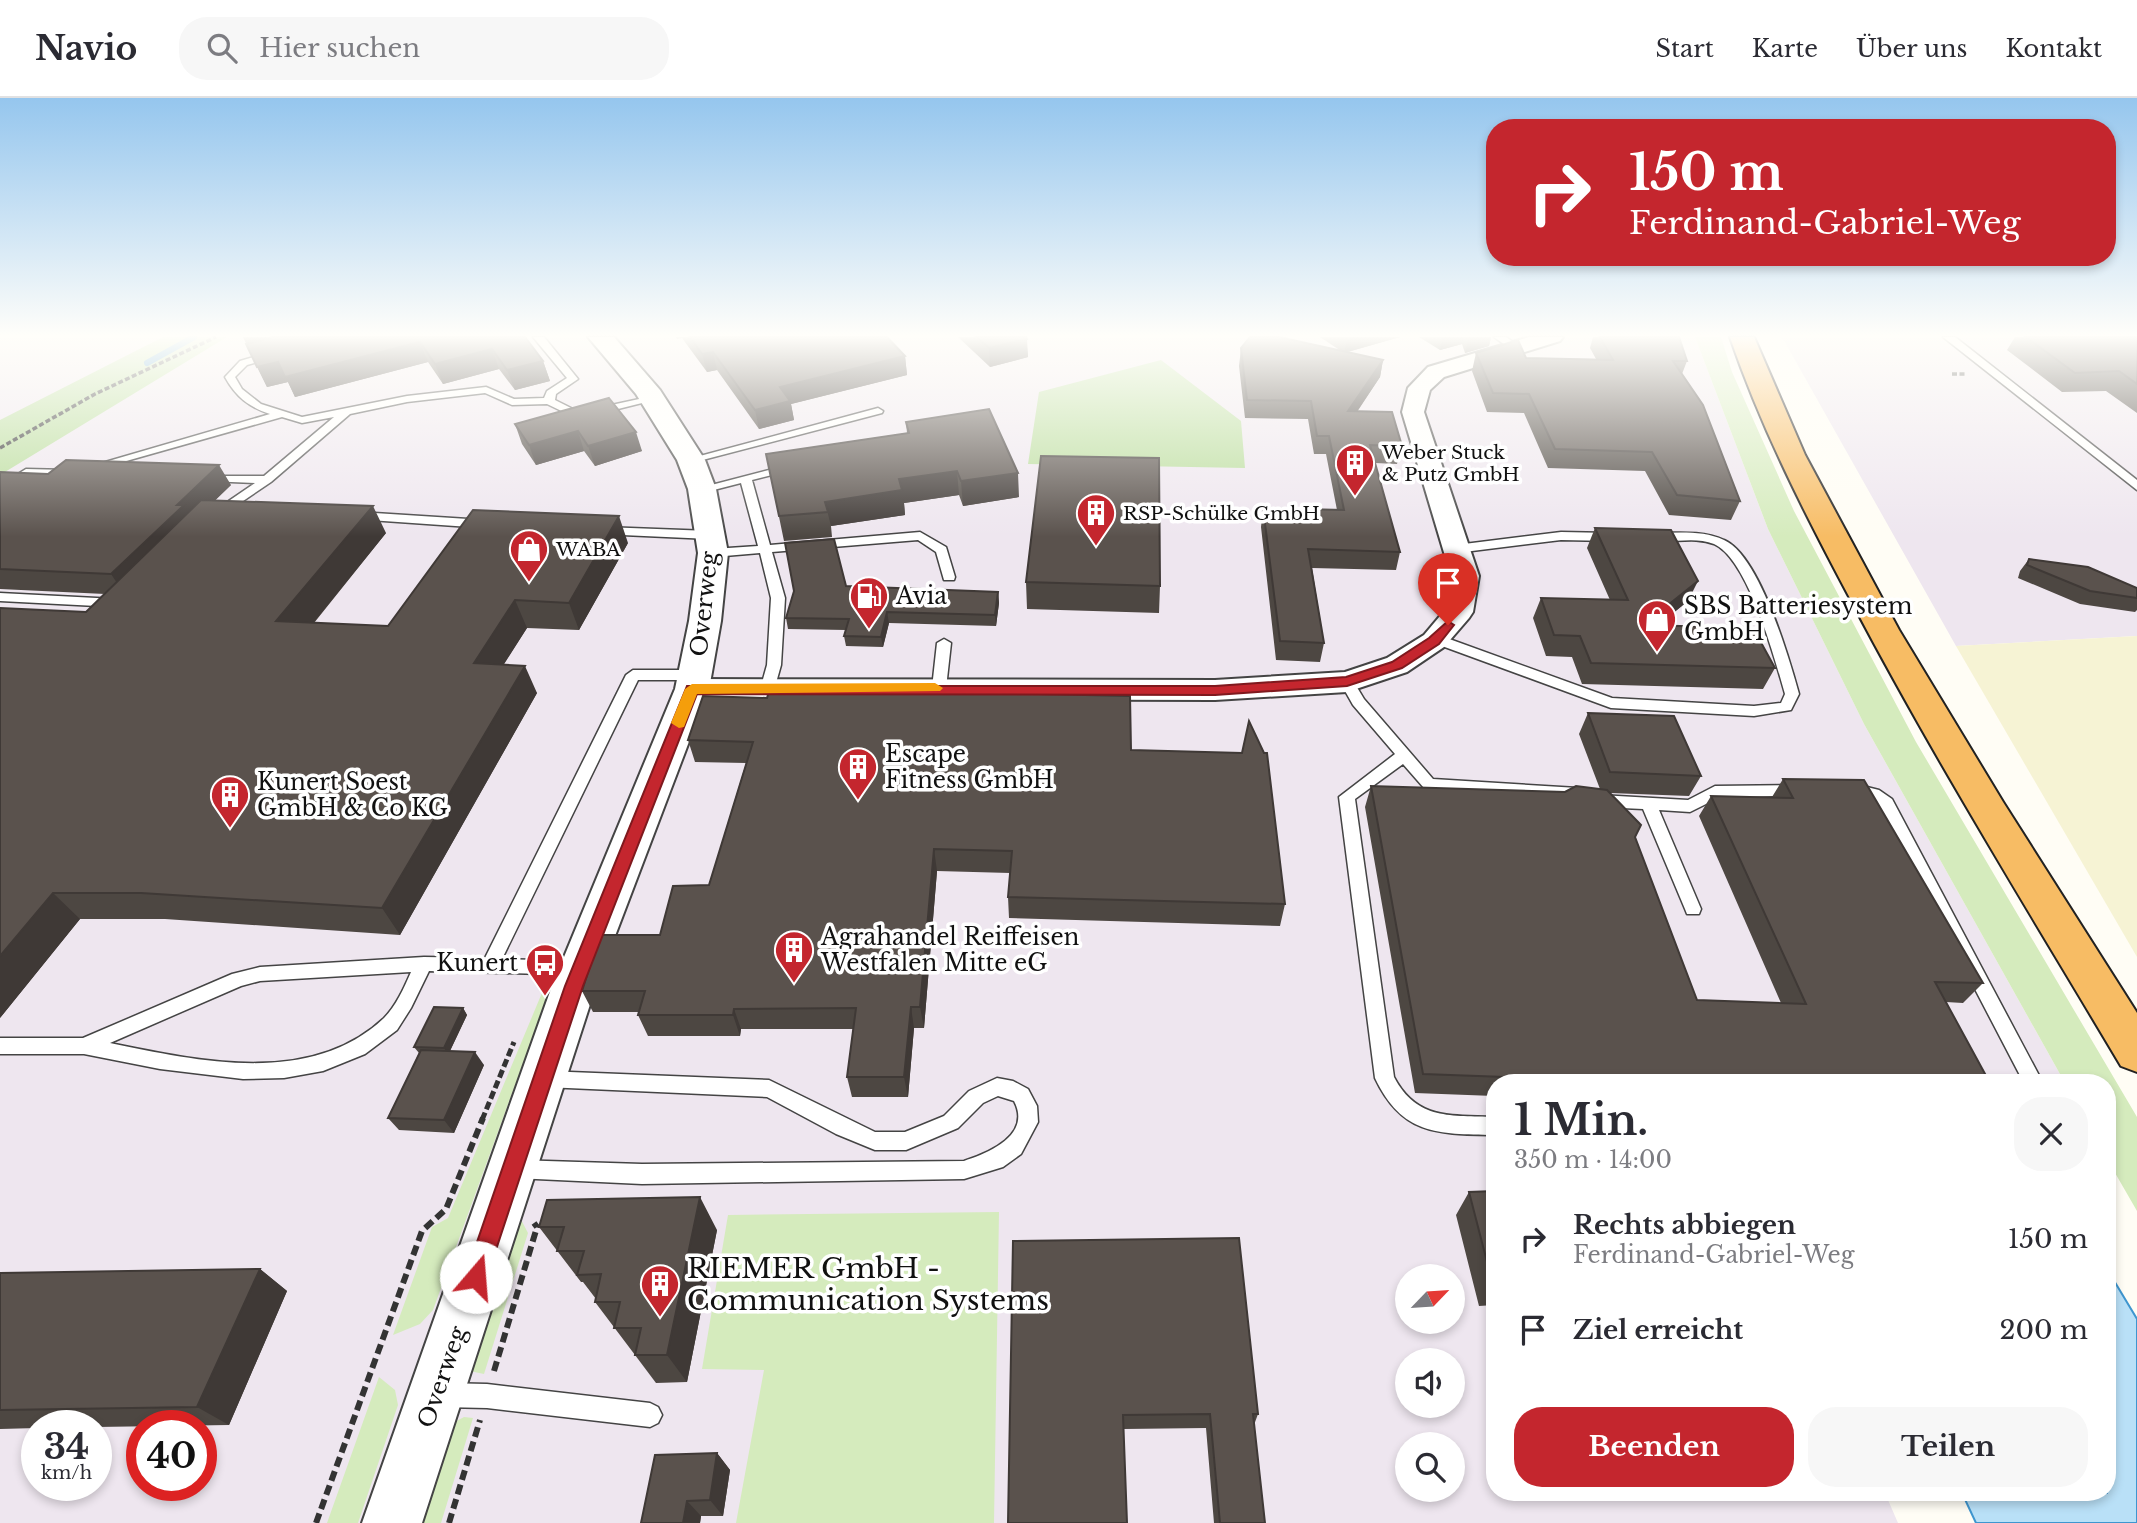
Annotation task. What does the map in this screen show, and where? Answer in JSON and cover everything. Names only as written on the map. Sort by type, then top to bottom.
[{"type":"highway","points":[[1768,404],[1807,490],[1902,670],[2137,1052]]},
{"type":"street","name":"Overweg","points":[[392,1523],[461,1396],[510,1175],[581,968],[694,682],[711,544],[702,489],[691,460],[656,404]]},
{"type":"street","points":[[694,682],[767,690],[939,688],[1215,691],[1347,682],[1397,665],[1436,639],[1459,612],[1465,576],[1413,412],[1415,404]]},
{"type":"lane","points":[[254,404],[302,420],[384,404]]},
{"type":"lane","points":[[554,404],[578,416],[633,404]]},
{"type":"lane","points":[[2032,404],[2137,486]]},
{"type":"lane","points":[[253,510],[220,513],[267,480],[346,411]]},
{"type":"lane","points":[[691,460],[878,411]]},
{"type":"lane","points":[[73,473],[281,414]]},
{"type":"lane","points":[[702,489],[798,465]]},
{"type":"lane","points":[[0,490],[26,472],[114,475]]},
{"type":"lane","points":[[198,478],[267,480]]},
{"type":"lane","points":[[746,478],[762,548],[778,598],[774,665],[767,690]]},
{"type":"lane","points":[[349,516],[500,524]]},
{"type":"lane","points":[[583,529],[762,548],[920,537],[942,550],[949,577]]},
{"type":"lane","points":[[1436,639],[1611,704],[1754,711],[1786,707],[1792,694],[1778,644],[1742,565],[1727,546],[1708,539],[1561,536],[1457,549]]},
{"type":"lane","points":[[0,597],[128,603]]},
{"type":"lane","points":[[939,688],[944,643]]},
{"type":"lane","points":[[490,965],[633,675],[694,682]]},
{"type":"lane","points":[[1347,682],[1358,702],[1429,784],[1576,793],[1605,803],[1690,806],[1715,792],[1858,789],[1886,803],[2029,1074]]},
{"type":"lane","points":[[1403,756],[1347,797],[1385,1078],[1391,1094],[1407,1111],[1425,1121],[1486,1125]]},
{"type":"lane","points":[[1649,804],[1693,909]]},
{"type":"lane","points":[[0,1046],[84,1046],[215,1071],[320,1063],[343,1055],[393,1021],[424,964]]},
{"type":"lane","points":[[84,1046],[238,979],[293,971],[424,964],[581,968]]},
{"type":"lane","points":[[510,1175],[964,1170],[996,1160],[1014,1147],[1028,1122],[1027,1107],[1021,1096],[1013,1090],[997,1087],[976,1097],[951,1122],[927,1133],[906,1141],[875,1141],[843,1128],[769,1089],[542,1079]]},
{"type":"lane","points":[[461,1396],[650,1415]]},
{"type":"path","points":[[0,448],[78,404]]},
{"type":"path","points":[[316,1523],[422,1231],[446,1209],[518,1031]]},
{"type":"path","points":[[449,1523],[461,1396],[537,1227],[510,1175]]},
{"type":"shaded area","points":[[0,404],[1720,404],[1768,529],[1864,724],[2060,1074],[1486,1074],[1486,1501],[1888,1501],[1898,1523],[0,1523]]},
{"type":"shaded area","points":[[1819,404],[2137,404],[2137,636],[1956,646]]},
{"type":"shaded area","points":[[2137,636],[2137,957],[1956,646]]},
{"type":"green space","points":[[32,404],[118,404],[0,475],[0,420]]},
{"type":"green space","points":[[1037,404],[1218,404],[1241,421],[1245,468],[1028,464]]},
{"type":"green space","points":[[1720,404],[1746,404],[1794,511],[1916,742],[2112,1074],[2060,1074],[1864,724],[1768,529]]},
{"type":"green space","points":[[544,988],[548,994],[544,1006],[433,1310],[420,1324],[393,1335],[432,1227],[448,1218]]},
{"type":"green space","points":[[2116,1081],[2137,1117],[2137,1211],[2116,1175]]},
{"type":"green space","points":[[516,1210],[528,1233],[484,1374],[465,1370]]},
{"type":"green space","points":[[999,1212],[994,1523],[736,1523],[764,1370],[702,1369],[728,1215]]},
{"type":"green space","points":[[379,1377],[395,1390],[398,1405],[358,1523],[327,1523]]},
{"type":"green space","points":[[464,1417],[473,1418],[441,1523],[411,1523],[453,1423]]},
{"type":"water","points":[[2116,1284],[2137,1319],[2137,1523],[1976,1523],[1966,1501],[2116,1501]]},
{"type":"building","points":[[589,404],[613,404],[636,432],[588,446],[578,431],[529,445],[515,424]]},
{"type":"building","points":[[750,404],[780,404],[755,410]]},
{"type":"building","points":[[1311,404],[1353,404],[1348,411],[1392,412],[1402,446],[1370,445],[1400,552],[1308,549],[1324,643],[1280,641],[1263,508],[1344,510],[1329,436],[1317,436]]},
{"type":"building","points":[[1533,404],[1702,404],[1740,501],[1677,495],[1652,452],[1555,449]]},
{"type":"building","points":[[989,409],[1018,473],[961,481],[957,471],[899,479],[902,490],[825,502],[828,512],[779,516],[766,454],[909,433],[906,422]]},
{"type":"building","name":"RSP-Schülke GmbH","points":[[1041,456],[1159,458],[1160,586],[1026,582]]},
{"type":"building","points":[[66,460],[219,465],[177,505],[184,505],[111,574],[0,569],[0,472],[48,474]]},
{"type":"building","points":[[201,500],[373,506],[276,621],[388,626],[473,510],[619,516],[569,603],[515,600],[474,663],[525,666],[382,908],[141,893],[53,893],[0,956],[0,608],[86,612]]},
{"type":"building","points":[[1595,528],[1671,530],[1698,581],[1643,625],[1753,628],[1775,668],[1591,663],[1580,636],[1554,635],[1541,598],[1628,600]]},
{"type":"building","points":[[834,539],[846,586],[998,592],[995,615],[887,612],[881,637],[844,636],[849,619],[786,618],[794,591],[785,543]]},
{"type":"building","points":[[2029,559],[2088,567],[2137,588],[2137,598],[2090,591],[2027,565]]},
{"type":"building","points":[[770,688],[1130,696],[1131,750],[1242,753],[1249,721],[1264,753],[1267,753],[1285,904],[1008,897],[1012,851],[934,849],[920,1007],[911,1007],[904,1077],[847,1077],[856,1008],[734,1009],[733,1015],[638,1015],[645,991],[582,991],[600,935],[660,935],[673,886],[709,885],[753,742],[688,740],[703,696],[767,698]]},
{"type":"building","points":[[1588,713],[1674,716],[1701,776],[1610,772]]},
{"type":"building","points":[[1783,779],[1864,780],[1983,983],[1935,982],[1985,1074],[1486,1074],[1486,1076],[1423,1074],[1371,786],[1565,792],[1576,786],[1607,790],[1641,825],[1635,837],[1697,1000],[1806,1004],[1711,796],[1793,798]]},
{"type":"building","points":[[434,1007],[463,1008],[444,1048],[414,1047]]},
{"type":"building","points":[[421,1050],[475,1052],[444,1120],[388,1118]]},
{"type":"building","points":[[1486,1191],[1486,1258],[1469,1192]]},
{"type":"building","name":"RIEMER GmbH - Communication Systems","points":[[700,1197],[667,1355],[635,1355],[641,1328],[614,1328],[620,1302],[595,1302],[601,1274],[577,1275],[584,1251],[557,1251],[564,1227],[539,1227],[547,1200]]},
{"type":"building","points":[[1239,1238],[1258,1414],[1253,1414],[1265,1523],[1220,1523],[1210,1414],[1123,1415],[1127,1523],[1008,1523],[1013,1241]]},
{"type":"building","points":[[260,1269],[197,1407],[0,1410],[0,1273]]},
{"type":"building","points":[[717,1453],[710,1500],[687,1501],[683,1523],[641,1523],[655,1455]]},
{"type":"slow traffic","points":[[679,723],[692,689],[935,688]]},
{"type":"place","name":"Weber Stuck & Putz GmbH","points":[[1355,497]]},
{"type":"place","name":"RSP-Schülke GmbH","points":[[1096,547]]},
{"type":"place","name":"WABA","points":[[529,583]]},
{"type":"place","name":"Avia","points":[[869,630]]},
{"type":"place","name":"SBS Batteriesystem GmbH","points":[[1657,653]]},
{"type":"place","name":"Escape Fitness GmbH","points":[[858,801]]},
{"type":"place","name":"Kunert Soest GmbH & Co KG","points":[[230,829]]},
{"type":"place","name":"Agrahandel Reiffeisen Westfalen Mitte eG","points":[[794,984]]},
{"type":"place","name":"Kunert","points":[[545,997]]},
{"type":"place","name":"RIEMER GmbH - Communication Systems","points":[[660,1318]]},
{"type":"route","points":[[476,1277],[574,986],[692,689],[1215,691],[1347,682],[1397,665],[1434,641],[1448,625]]}]
